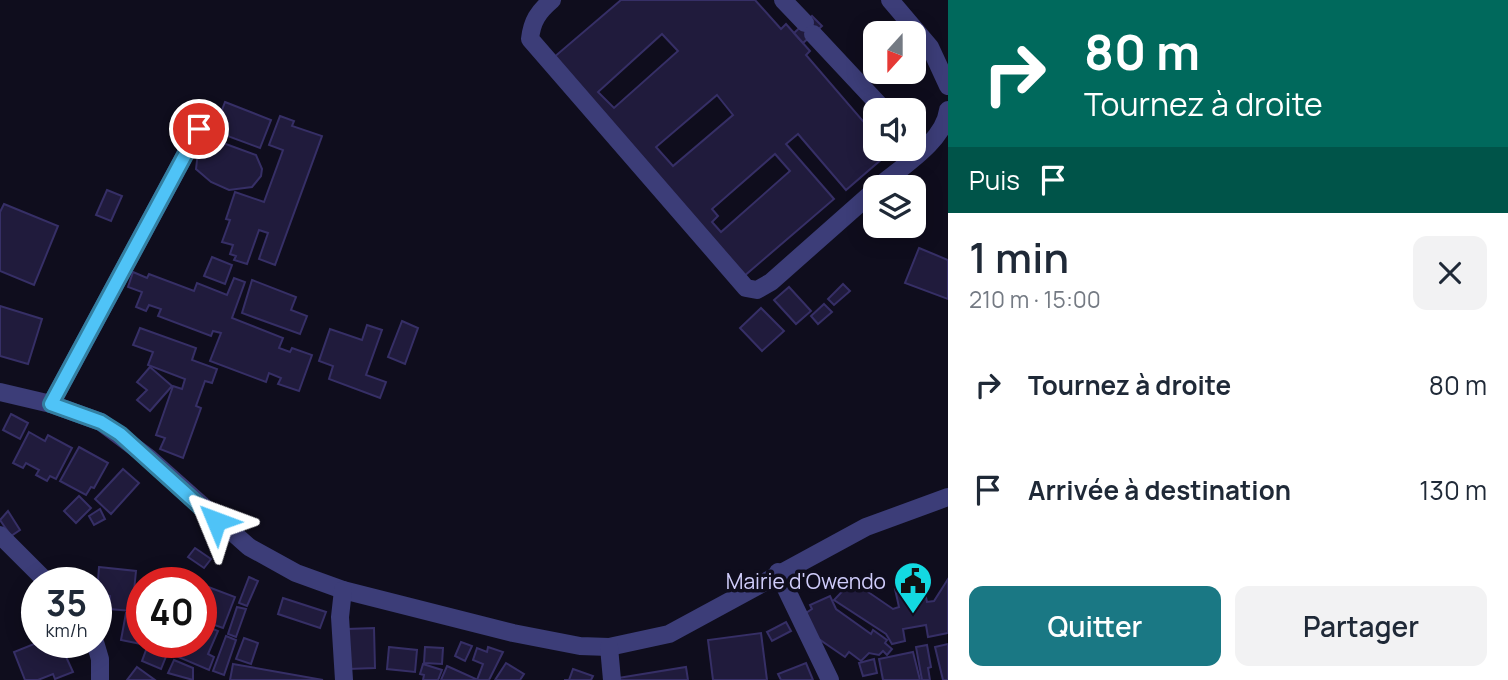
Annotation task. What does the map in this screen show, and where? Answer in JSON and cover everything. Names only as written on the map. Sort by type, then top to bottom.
[{"type":"street","points":[[552,0],[538,12],[531,26],[530,39],[746,288],[757,290],[771,282],[863,200]]},
{"type":"street","points":[[783,0],[873,98]]},
{"type":"street","points":[[890,0],[930,47],[948,86]]},
{"type":"street","points":[[926,141],[937,135],[947,119],[948,110]]},
{"type":"street","points":[[51,404],[199,129]]},
{"type":"street","points":[[889,175],[902,161]]},
{"type":"street","points":[[0,392],[51,404],[101,422],[120,434],[248,547],[296,573],[343,590],[555,643],[609,647],[669,634],[778,572],[866,527],[948,497]]},
{"type":"street","points":[[0,535],[32,567]]},
{"type":"street","points":[[778,572],[830,680]]},
{"type":"street","points":[[343,590],[340,617],[344,680]]},
{"type":"street","points":[[609,647],[612,680]]},
{"type":"street","points":[[100,658],[100,680]]},
{"type":"building","points":[[621,0],[755,0],[781,29],[786,24],[810,51],[806,55],[863,121],[863,161],[880,161],[846,190],[798,134],[786,144],[834,199],[743,277],[553,58]],"holes":[[[662,34],[678,51],[614,108],[598,92]],[[717,95],[733,115],[673,166],[656,147]],[[775,154],[790,171],[721,232],[712,222],[718,216],[712,209]]]},
{"type":"building","points":[[812,16],[822,26],[803,43],[794,33]]},
{"type":"building","points":[[225,102],[271,120],[260,148],[214,131]]},
{"type":"building","points":[[280,116],[294,121],[292,126],[322,136],[275,265],[259,259],[268,233],[259,230],[247,264],[234,260],[236,256],[230,254],[233,245],[222,242],[230,220],[226,219],[235,192],[264,202],[283,150],[269,145]]},
{"type":"building","points":[[223,143],[256,155],[262,169],[261,176],[252,187],[229,190],[211,182],[196,169],[198,152]]},
{"type":"building","points":[[107,190],[122,196],[111,221],[96,215]]},
{"type":"building","points":[[4,204],[58,226],[34,285],[0,271],[0,212]]},
{"type":"building","points":[[919,248],[948,260],[948,299],[905,283]]},
{"type":"building","points":[[212,257],[232,265],[225,284],[204,276]]},
{"type":"building","points":[[133,272],[147,278],[149,274],[194,291],[197,283],[227,295],[234,278],[245,282],[232,318],[283,338],[279,348],[290,352],[292,348],[312,355],[299,391],[278,384],[281,378],[269,373],[266,382],[210,361],[221,333],[213,331],[211,336],[158,316],[161,309],[149,305],[146,311],[136,307],[142,292],[128,287]]},
{"type":"building","points":[[252,280],[296,297],[291,310],[307,316],[300,334],[242,313]]},
{"type":"building","points":[[843,284],[850,291],[834,305],[828,299]]},
{"type":"building","points":[[789,287],[811,311],[796,324],[774,300]]},
{"type":"building","points":[[824,304],[832,312],[818,324],[811,316]]},
{"type":"building","points":[[0,306],[42,319],[28,364],[0,356]]},
{"type":"building","points":[[761,308],[784,331],[762,351],[740,328]]},
{"type":"building","points":[[402,321],[418,328],[405,364],[388,357]]},
{"type":"building","points":[[367,325],[382,330],[366,375],[386,382],[380,398],[329,379],[333,366],[319,361],[330,329],[362,340]]},
{"type":"building","points":[[140,328],[196,348],[192,360],[217,369],[212,383],[205,381],[196,406],[201,408],[183,458],[160,449],[165,438],[156,435],[173,386],[182,389],[185,379],[148,365],[153,352],[133,345]]},
{"type":"building","points":[[150,367],[172,386],[150,411],[137,400],[147,390],[137,382]]},
{"type":"building","points":[[11,414],[28,423],[20,439],[3,430]]},
{"type":"building","points":[[29,432],[45,441],[48,435],[72,448],[56,479],[50,476],[47,481],[36,475],[39,470],[26,463],[23,468],[13,463]]},
{"type":"building","points":[[79,447],[108,463],[94,488],[91,487],[86,495],[60,481]]},
{"type":"building","points":[[123,469],[139,483],[111,514],[95,499]]},
{"type":"building","points":[[79,496],[91,508],[76,523],[64,511]]},
{"type":"building","points":[[100,509],[105,519],[94,525],[89,516]]},
{"type":"building","points":[[8,511],[20,530],[11,536],[0,520]]},
{"type":"building","points":[[195,548],[211,559],[203,567],[188,557]]},
{"type":"building","points":[[112,568],[126,570],[126,610],[112,609]]},
{"type":"building","points":[[249,577],[258,581],[247,606],[239,603]]},
{"type":"building","points":[[948,579],[948,633],[928,637],[926,625],[903,629],[905,641],[892,644],[886,634],[834,600],[852,581],[893,609],[899,607],[895,589],[923,584],[927,602],[934,601]]},
{"type":"building","points":[[217,590],[235,597],[223,628],[217,626]]},
{"type":"building","points":[[830,596],[836,609],[871,634],[873,630],[887,640],[885,643],[892,649],[887,655],[883,651],[879,655],[869,653],[861,661],[849,652],[845,657],[816,637],[806,613],[812,609],[810,605]]},
{"type":"building","points":[[283,598],[326,612],[320,628],[278,614]]},
{"type":"building","points":[[237,607],[246,609],[236,637],[228,634]]},
{"type":"building","points":[[126,613],[126,641],[121,640]]},
{"type":"building","points":[[786,622],[791,631],[772,641],[767,632]]},
{"type":"building","points":[[374,628],[375,668],[348,669],[347,629]]},
{"type":"building","points":[[761,633],[767,680],[713,680],[708,640]]},
{"type":"building","points":[[226,636],[236,640],[224,675],[213,671]]},
{"type":"building","points":[[244,638],[258,643],[251,664],[236,659]]},
{"type":"building","points":[[461,642],[472,646],[465,661],[455,656]]},
{"type":"building","points":[[948,644],[948,680],[943,680],[935,647]]},
{"type":"building","points":[[927,645],[931,667],[928,668],[930,680],[922,680],[916,647]]},
{"type":"building","points":[[389,647],[417,650],[415,672],[387,669]]},
{"type":"building","points":[[425,647],[443,648],[442,664],[424,663]]},
{"type":"building","points":[[488,647],[503,652],[489,680],[477,680],[483,664],[473,660],[477,648],[487,652]]},
{"type":"building","points":[[21,649],[21,658],[67,658],[73,672],[55,679],[53,674],[38,680],[25,680],[14,652]]},
{"type":"building","points":[[913,652],[920,680],[883,680],[879,659]]},
{"type":"building","points":[[143,658],[165,658],[161,669],[142,661]]},
{"type":"building","points":[[181,658],[214,658],[209,670]]},
{"type":"building","points":[[874,659],[877,673],[863,676],[859,663]]},
{"type":"building","points":[[174,660],[193,668],[193,680],[168,673]]},
{"type":"building","points":[[506,663],[524,674],[520,680],[495,680]]},
{"type":"building","points":[[806,663],[813,680],[781,680],[778,674]]},
{"type":"building","points":[[233,664],[323,680],[230,680]]},
{"type":"building","points":[[423,664],[442,670],[438,680],[423,680],[424,675],[420,674]]},
{"type":"building","points":[[447,666],[476,679],[441,680]]},
{"type":"building","points":[[137,667],[155,680],[127,680]]},
{"type":"building","points":[[686,667],[688,680],[618,678]]},
{"type":"building","points":[[573,669],[593,676],[591,680],[569,680]]},
{"type":"place","name":"Mairie d'Owendo","points":[[913,615]]},
{"type":"route","points":[[199,129],[51,404],[101,422],[120,434],[216,521]]}]
